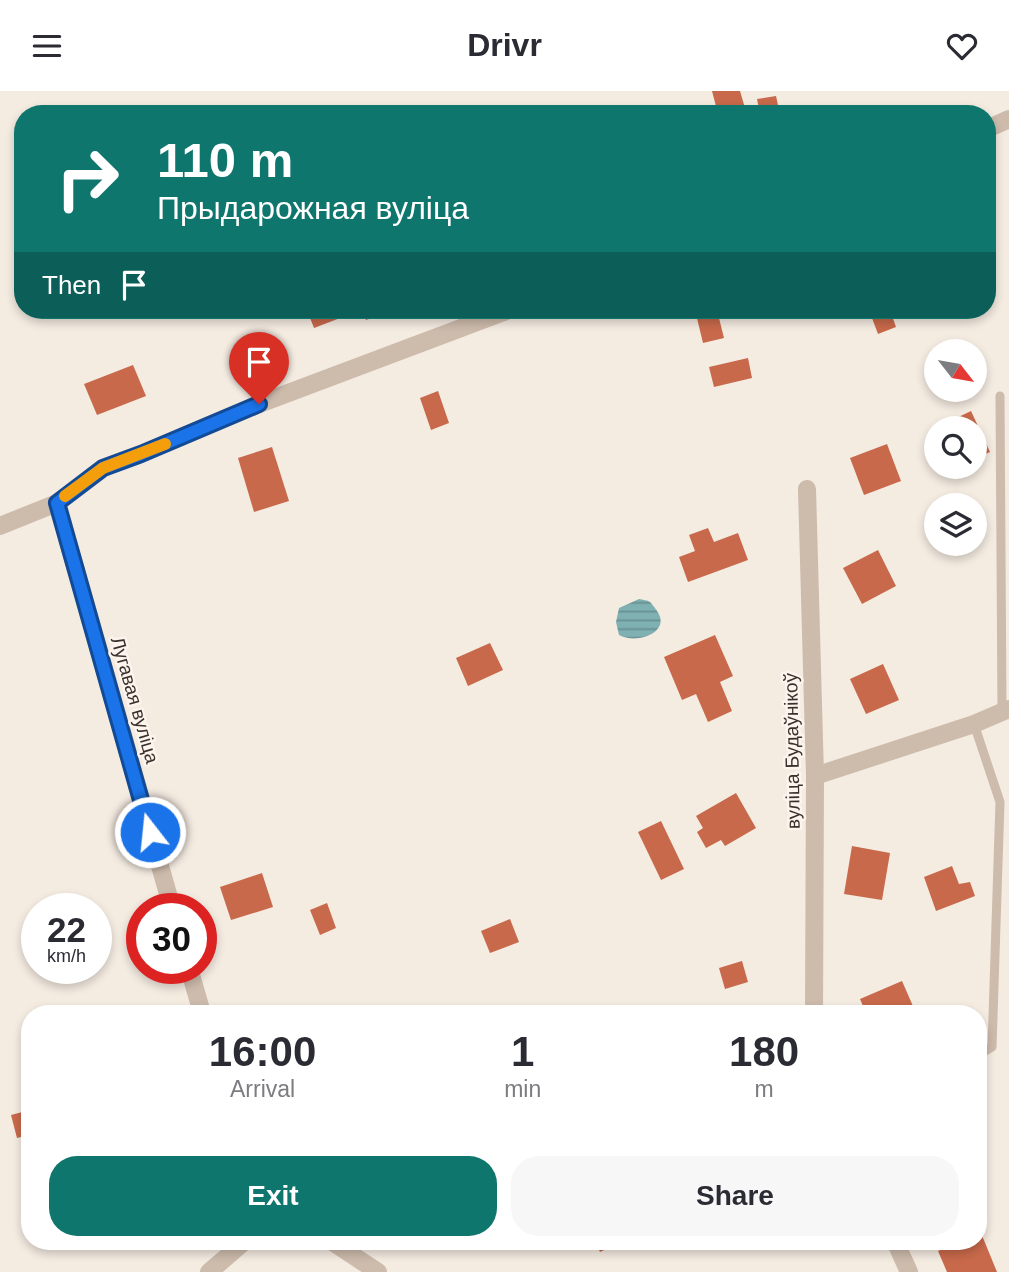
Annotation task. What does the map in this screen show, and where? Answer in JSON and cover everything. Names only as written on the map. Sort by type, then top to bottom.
[{"type":"street","points":[[0,526],[57,503],[103,468],[259,404],[485,319]]},
{"type":"street","name":"вуліца Будаўнікоў","points":[[807,489],[814,776],[814,1005]]},
{"type":"street","name":"Лугавая вуліца","points":[[57,503],[168,893]]},
{"type":"street","points":[[814,776],[974,724],[1006,710]]},
{"type":"street","points":[[194,984],[200,1005]]},
{"type":"street","points":[[209,1272],[235,1250]]},
{"type":"street","points":[[345,1250],[378,1272]]},
{"type":"street","points":[[899,1250],[909,1272]]},
{"type":"lane","points":[[1000,396],[1006,710]]},
{"type":"lane","points":[[974,724],[1000,802],[992,1047],[987,1050]]},
{"type":"water","points":[[639,599],[649,601],[654,606],[660,618],[660,625],[650,635],[643,637],[626,638],[619,635],[616,622],[619,608]]},
{"type":"building","points":[[712,91],[740,91],[744,105],[716,105]]},
{"type":"building","points":[[776,96],[778,105],[758,105],[757,99]]},
{"type":"building","points":[[310,319],[338,319],[314,328]]},
{"type":"building","points":[[697,319],[719,319],[724,338],[703,343]]},
{"type":"building","points":[[872,319],[893,319],[896,327],[878,334]]},
{"type":"building","points":[[748,358],[752,378],[714,387],[709,367]]},
{"type":"building","points":[[133,365],[146,396],[97,415],[84,384]]},
{"type":"building","points":[[438,391],[449,423],[431,430],[420,398]]},
{"type":"building","points":[[971,411],[973,416],[961,416]]},
{"type":"building","points":[[887,444],[901,481],[864,495],[850,458]]},
{"type":"building","points":[[272,447],[289,501],[254,512],[238,458]]},
{"type":"building","points":[[708,528],[714,542],[738,533],[748,560],[688,582],[679,557],[695,551],[689,535]]},
{"type":"building","points":[[878,550],[896,586],[862,604],[843,568]]},
{"type":"building","points":[[715,635],[733,676],[720,682],[732,711],[708,722],[696,694],[682,700],[664,657]]},
{"type":"building","points":[[490,643],[503,670],[468,686],[456,658]]},
{"type":"building","points":[[883,664],[899,700],[866,714],[850,679]]},
{"type":"building","points":[[736,793],[756,828],[725,846],[721,840],[706,848],[697,832],[703,828],[696,816]]},
{"type":"building","points":[[661,821],[684,869],[661,880],[638,832]]},
{"type":"building","points":[[852,846],[890,853],[882,900],[844,894]]},
{"type":"building","points":[[952,866],[959,884],[970,882],[975,896],[936,911],[924,877]]},
{"type":"building","points":[[262,873],[273,907],[231,920],[220,887]]},
{"type":"building","points":[[327,903],[336,928],[320,935],[310,910]]},
{"type":"building","points":[[510,919],[519,942],[490,953],[481,931]]},
{"type":"building","points":[[742,961],[748,982],[725,989],[719,968]]},
{"type":"building","points":[[902,981],[912,1005],[863,1005],[860,999]]},
{"type":"building","points":[[21,1112],[21,1137],[17,1138],[11,1115]]},
{"type":"building","points":[[987,1248],[997,1272],[947,1272],[938,1251],[987,1250]]},
{"type":"slow traffic","points":[[65,496],[103,468],[165,444]]},
{"type":"route","points":[[150,832],[57,503],[103,468],[259,404]]}]
